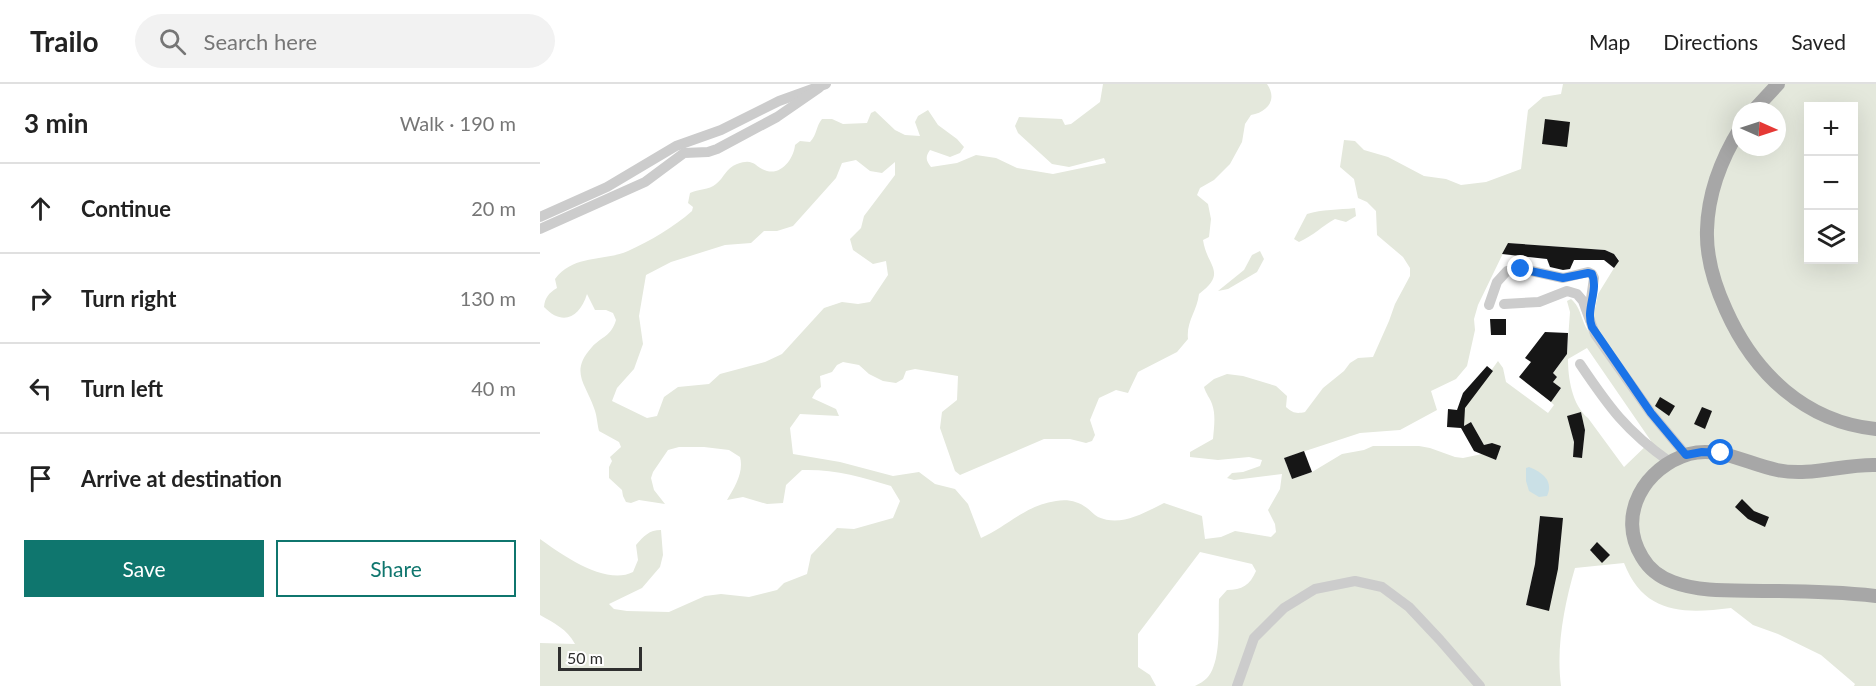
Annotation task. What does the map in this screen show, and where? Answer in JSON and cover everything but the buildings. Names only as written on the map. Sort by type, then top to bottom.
[{"type":"main road","points":[[1761,102],[1778,84]]},
{"type":"main road","points":[[1732,141],[1717,174],[1707,219],[1709,254],[1721,300],[1746,348],[1778,386],[1805,406],[1822,414],[1848,424],[1876,429]]},
{"type":"main road","points":[[1876,465],[1791,472],[1768,468],[1721,453],[1702,452],[1686,455],[1658,470],[1642,489],[1634,505],[1631,520],[1633,537],[1640,554],[1653,571],[1662,578],[1686,586],[1725,590],[1876,596]]},
{"type":"street","points":[[540,217],[607,187],[676,146],[740,122],[779,101],[823,86]]},
{"type":"street","points":[[540,229],[645,182],[684,153],[708,152],[717,149],[777,117],[823,86]]},
{"type":"street","points":[[1489,305],[1497,282],[1507,271],[1527,270],[1563,278],[1588,273],[1594,278],[1588,316]]},
{"type":"street","points":[[1504,304],[1539,302],[1570,291],[1581,297],[1593,330],[1663,429],[1686,455]]},
{"type":"street","points":[[1580,364],[1618,418],[1640,440],[1670,462]]},
{"type":"street","points":[[1237,686],[1254,638],[1284,608],[1315,589],[1355,581],[1382,586],[1409,608],[1480,686]]},
{"type":"shaded area","points":[[1103,84],[1267,84],[1271,95],[1269,104],[1262,111],[1251,115],[1245,124],[1242,142],[1230,164],[1214,180],[1200,188],[1197,195],[1208,204],[1211,219],[1209,237],[1203,240],[1214,274],[1208,286],[1199,294],[1189,327],[1188,339],[1177,352],[1138,372],[1128,393],[1116,390],[1099,398],[1090,420],[1095,435],[1092,441],[1086,443],[1070,439],[1044,439],[960,475],[955,471],[940,428],[942,412],[957,400],[958,376],[915,369],[906,371],[903,379],[896,383],[883,381],[869,374],[859,365],[843,362],[837,365],[832,372],[820,376],[821,387],[812,398],[836,409],[839,416],[800,414],[790,428],[793,454],[840,462],[893,476],[919,472],[935,484],[955,489],[968,504],[981,538],[1035,507],[1064,500],[1080,504],[1098,517],[1107,520],[1132,518],[1164,503],[1202,516],[1205,539],[1221,537],[1235,531],[1271,537],[1276,532],[1268,510],[1280,489],[1282,474],[1234,480],[1227,478],[1232,473],[1260,466],[1262,460],[1249,457],[1218,460],[1190,457],[1190,452],[1213,439],[1214,412],[1204,387],[1214,379],[1227,374],[1243,376],[1276,386],[1287,396],[1286,407],[1295,413],[1302,413],[1323,388],[1350,363],[1358,358],[1373,357],[1395,304],[1410,276],[1410,268],[1403,257],[1377,235],[1376,211],[1367,202],[1358,198],[1354,179],[1340,167],[1344,140],[1355,141],[1364,150],[1388,157],[1424,176],[1446,179],[1461,185],[1486,182],[1521,169],[1528,110],[1543,97],[1561,94],[1563,84],[1876,84],[1876,686],[1854,686],[1855,684],[1821,655],[1778,634],[1753,625],[1731,608],[1681,610],[1654,601],[1632,580],[1624,563],[1575,568],[1562,627],[1561,686],[1195,686],[1207,678],[1215,662],[1219,599],[1227,590],[1245,586],[1256,571],[1252,564],[1200,552],[1138,634],[1138,667],[1150,675],[1156,686],[540,686],[540,643],[575,644],[564,630],[540,615],[540,539],[585,567],[610,575],[622,575],[633,572],[638,560],[636,545],[647,534],[661,530],[663,555],[660,567],[642,588],[609,604],[614,609],[627,611],[669,612],[705,596],[721,594],[749,597],[777,590],[784,583],[807,574],[811,555],[837,528],[854,529],[893,518],[900,501],[891,486],[848,474],[814,470],[802,470],[786,485],[783,503],[767,504],[743,497],[727,500],[740,474],[740,457],[729,450],[679,447],[668,450],[651,478],[654,490],[665,504],[639,500],[626,502],[622,490],[609,478],[609,467],[612,461],[610,457],[621,447],[619,442],[599,431],[595,411],[580,371],[585,356],[609,333],[616,320],[613,313],[606,310],[595,310],[587,294],[580,309],[570,317],[558,317],[551,313],[544,307],[548,296],[557,288],[555,279],[571,266],[628,251],[678,223],[692,211],[693,207],[688,203],[690,193],[713,186],[737,164],[751,162],[763,170],[772,172],[782,168],[790,160],[795,145],[800,141],[810,142],[822,119],[832,119],[843,124],[867,123],[871,113],[875,111],[895,130],[905,135],[920,136],[915,122],[918,116],[928,110],[938,125],[964,147],[960,153],[950,157],[930,150],[927,159],[931,167],[957,163],[976,155],[996,158],[1017,168],[1053,174],[1106,163],[1104,158],[1069,167],[1052,164],[1018,133],[1015,126],[1019,117],[1062,119],[1065,125],[1071,124],[1100,102]],"holes":[[[856,160],[870,171],[882,173],[895,162],[895,175],[864,216],[861,228],[850,239],[853,250],[873,264],[886,261],[888,275],[870,302],[858,304],[842,302],[824,308],[782,354],[765,362],[720,374],[709,384],[678,387],[664,397],[657,416],[647,418],[612,401],[617,388],[634,369],[643,344],[639,316],[646,275],[671,262],[725,245],[751,243],[764,231],[777,231],[793,226],[836,178],[842,163]],[[1508,243],[1605,250],[1614,254],[1619,260],[1598,294],[1590,333],[1575,303],[1571,299],[1567,301],[1570,312],[1567,354],[1553,373],[1557,377],[1553,382],[1561,388],[1551,402],[1554,405],[1548,413],[1506,382],[1503,368],[1498,361],[1464,408],[1464,426],[1471,422],[1484,445],[1492,443],[1500,446],[1496,460],[1482,454],[1463,458],[1455,457],[1419,446],[1373,446],[1342,454],[1312,472],[1292,479],[1284,458],[1360,433],[1400,430],[1437,410],[1431,391],[1456,379],[1467,366],[1478,305]],[[1587,348],[1651,441],[1624,467],[1578,406],[1570,383],[1568,359]],[[1581,413],[1585,430],[1582,458],[1573,457],[1574,442],[1568,416]],[[1540,516],[1563,518],[1548,610],[1526,605],[1535,564]]]},
{"type":"shaded area","points":[[1355,208],[1356,216],[1346,222],[1335,219],[1304,240],[1299,242],[1294,239],[1307,214]]},
{"type":"shaded area","points":[[1260,251],[1264,259],[1257,272],[1228,289],[1218,291],[1244,270],[1252,255]]},
{"type":"water","points":[[1529,467],[1546,478],[1549,486],[1547,496],[1539,497],[1529,491],[1526,468]]},
{"type":"route","points":[[1521,269],[1563,278],[1592,274],[1594,282],[1588,316],[1592,327],[1651,413],[1686,455],[1702,452],[1721,453]]}]
